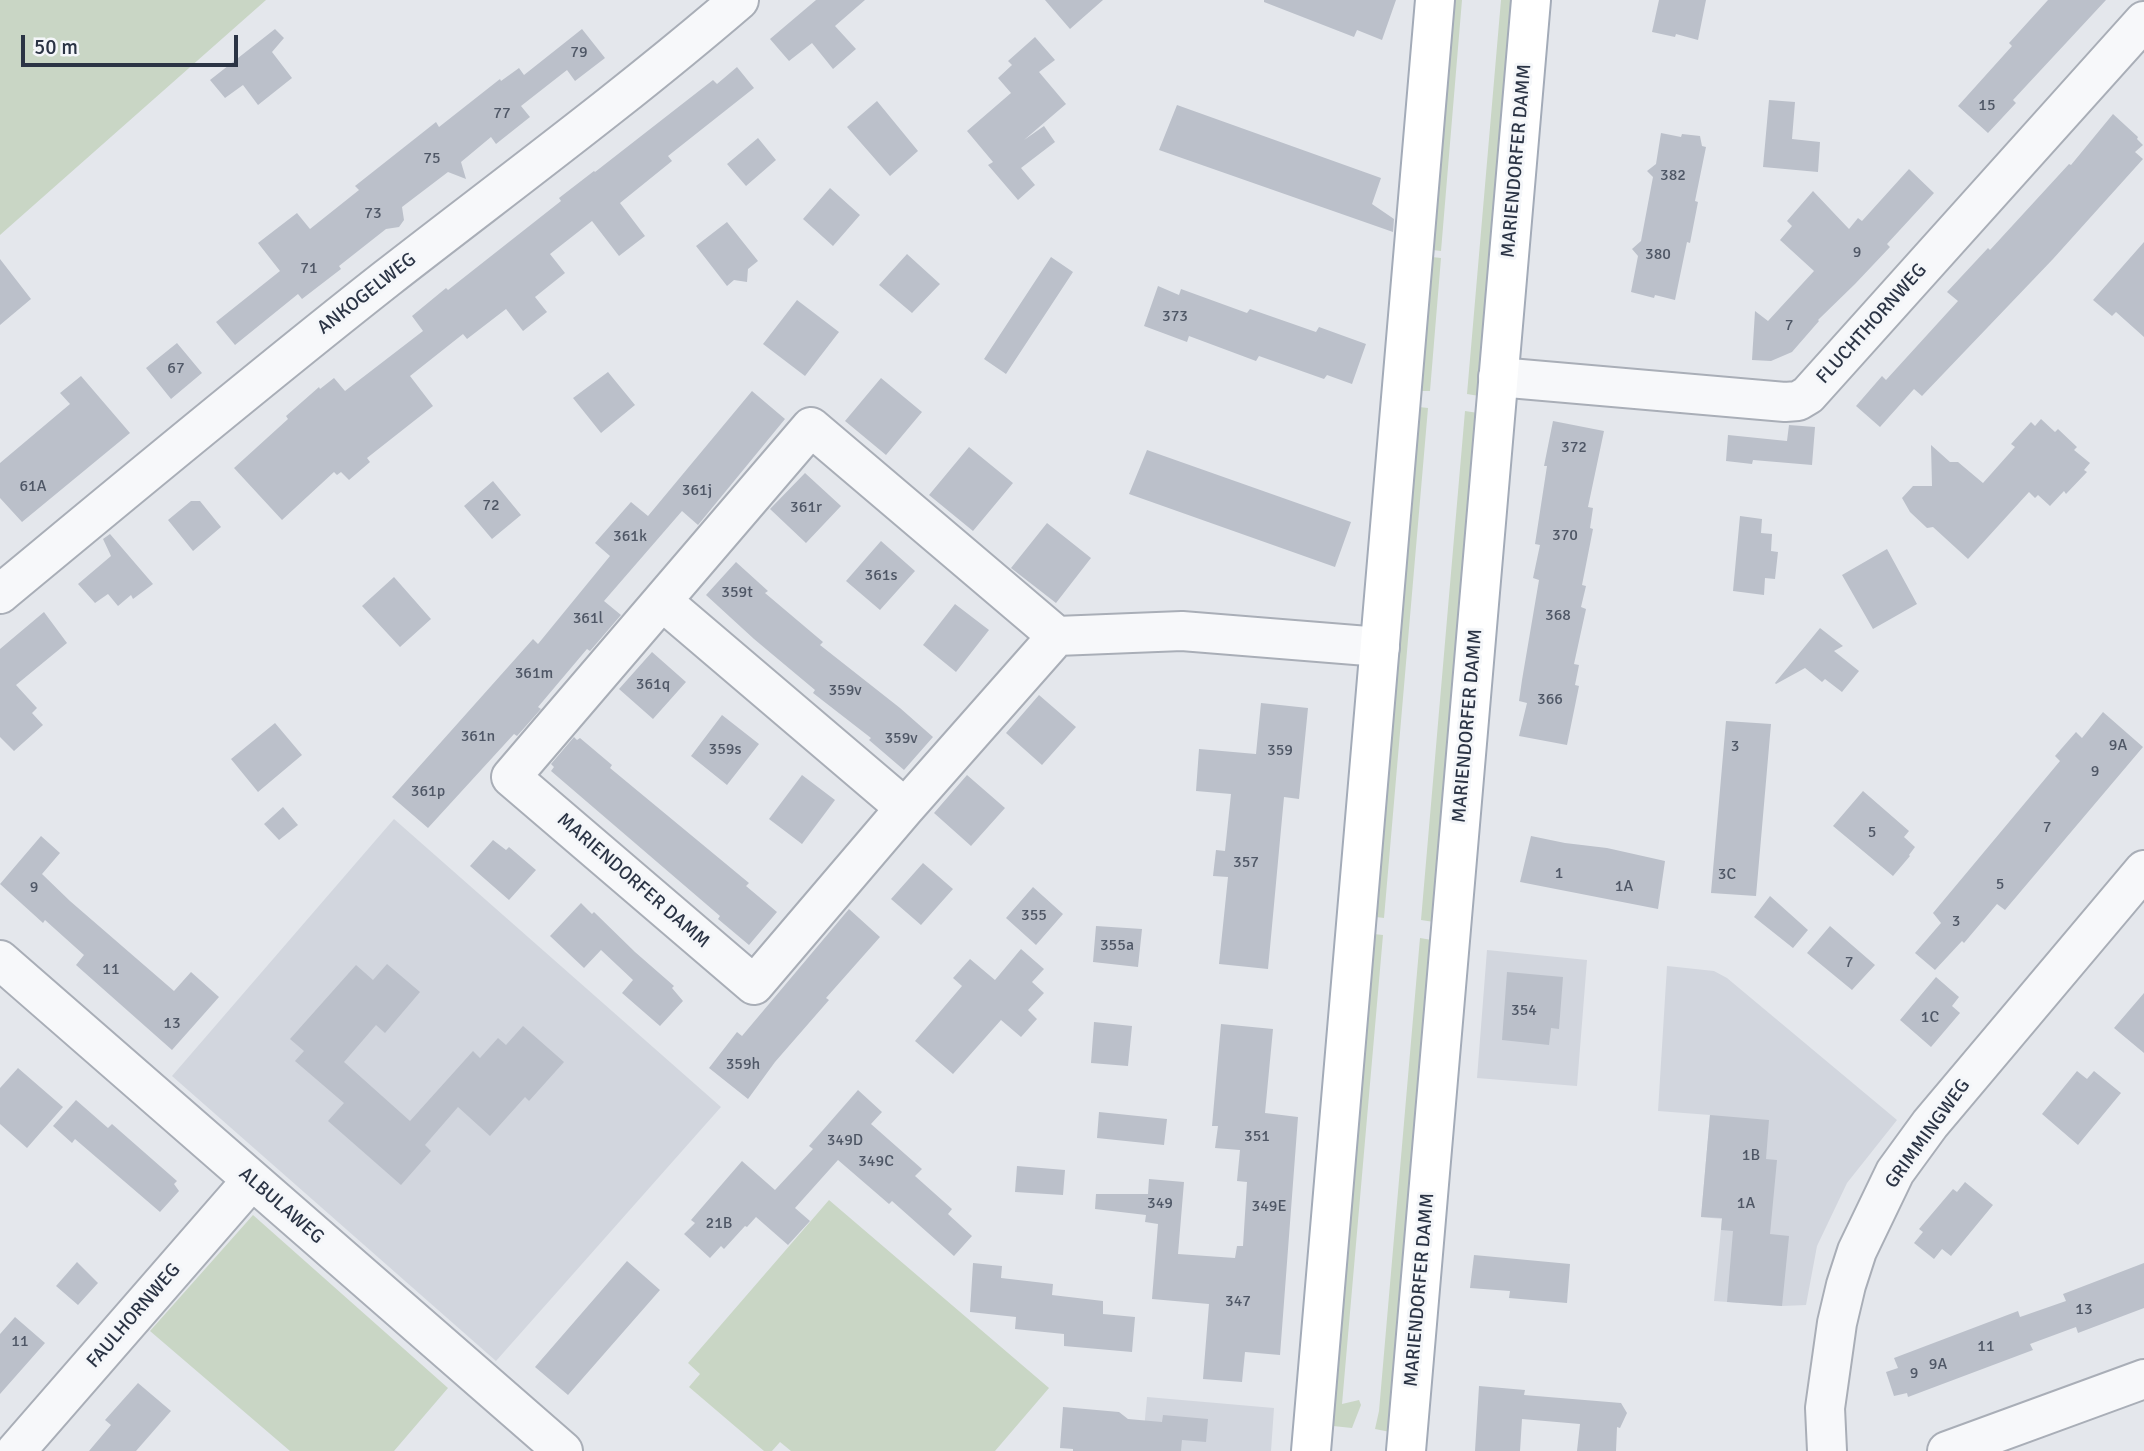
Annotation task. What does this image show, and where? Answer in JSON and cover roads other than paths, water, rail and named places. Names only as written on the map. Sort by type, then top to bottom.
[{"type":"main road","points":[[1311,1451],[1435,0]]},
{"type":"main road","name":"MARIENDORFER DAMM","points":[[1406,1451],[1531,0]]},
{"type":"street","name":"ANKOGELWEG","points":[[0,594],[184,440],[660,67],[739,0]]},
{"type":"street","name":"FLUCHTHORNWEG","points":[[1498,377],[1798,401],[1808,395],[2144,21]]},
{"type":"street","name":"MARIENDORFER DAMM","points":[[811,427],[1057,636],[754,985],[511,777],[811,427]]},
{"type":"street","points":[[662,601],[905,808]]},
{"type":"street","points":[[1057,636],[1182,631],[1380,647]]},
{"type":"street","name":"GRIMMINGWEG","points":[[1827,1451],[1825,1408],[1837,1323],[1846,1285],[1857,1251],[1895,1172],[1930,1124],[2144,870]]},
{"type":"street","name":"ALBULAWEG","points":[[0,960],[562,1451]]},
{"type":"street","name":"FAULHORNWEG","points":[[16,1451],[252,1180]]},
{"type":"street","points":[[1947,1451],[2144,1379]]}]
